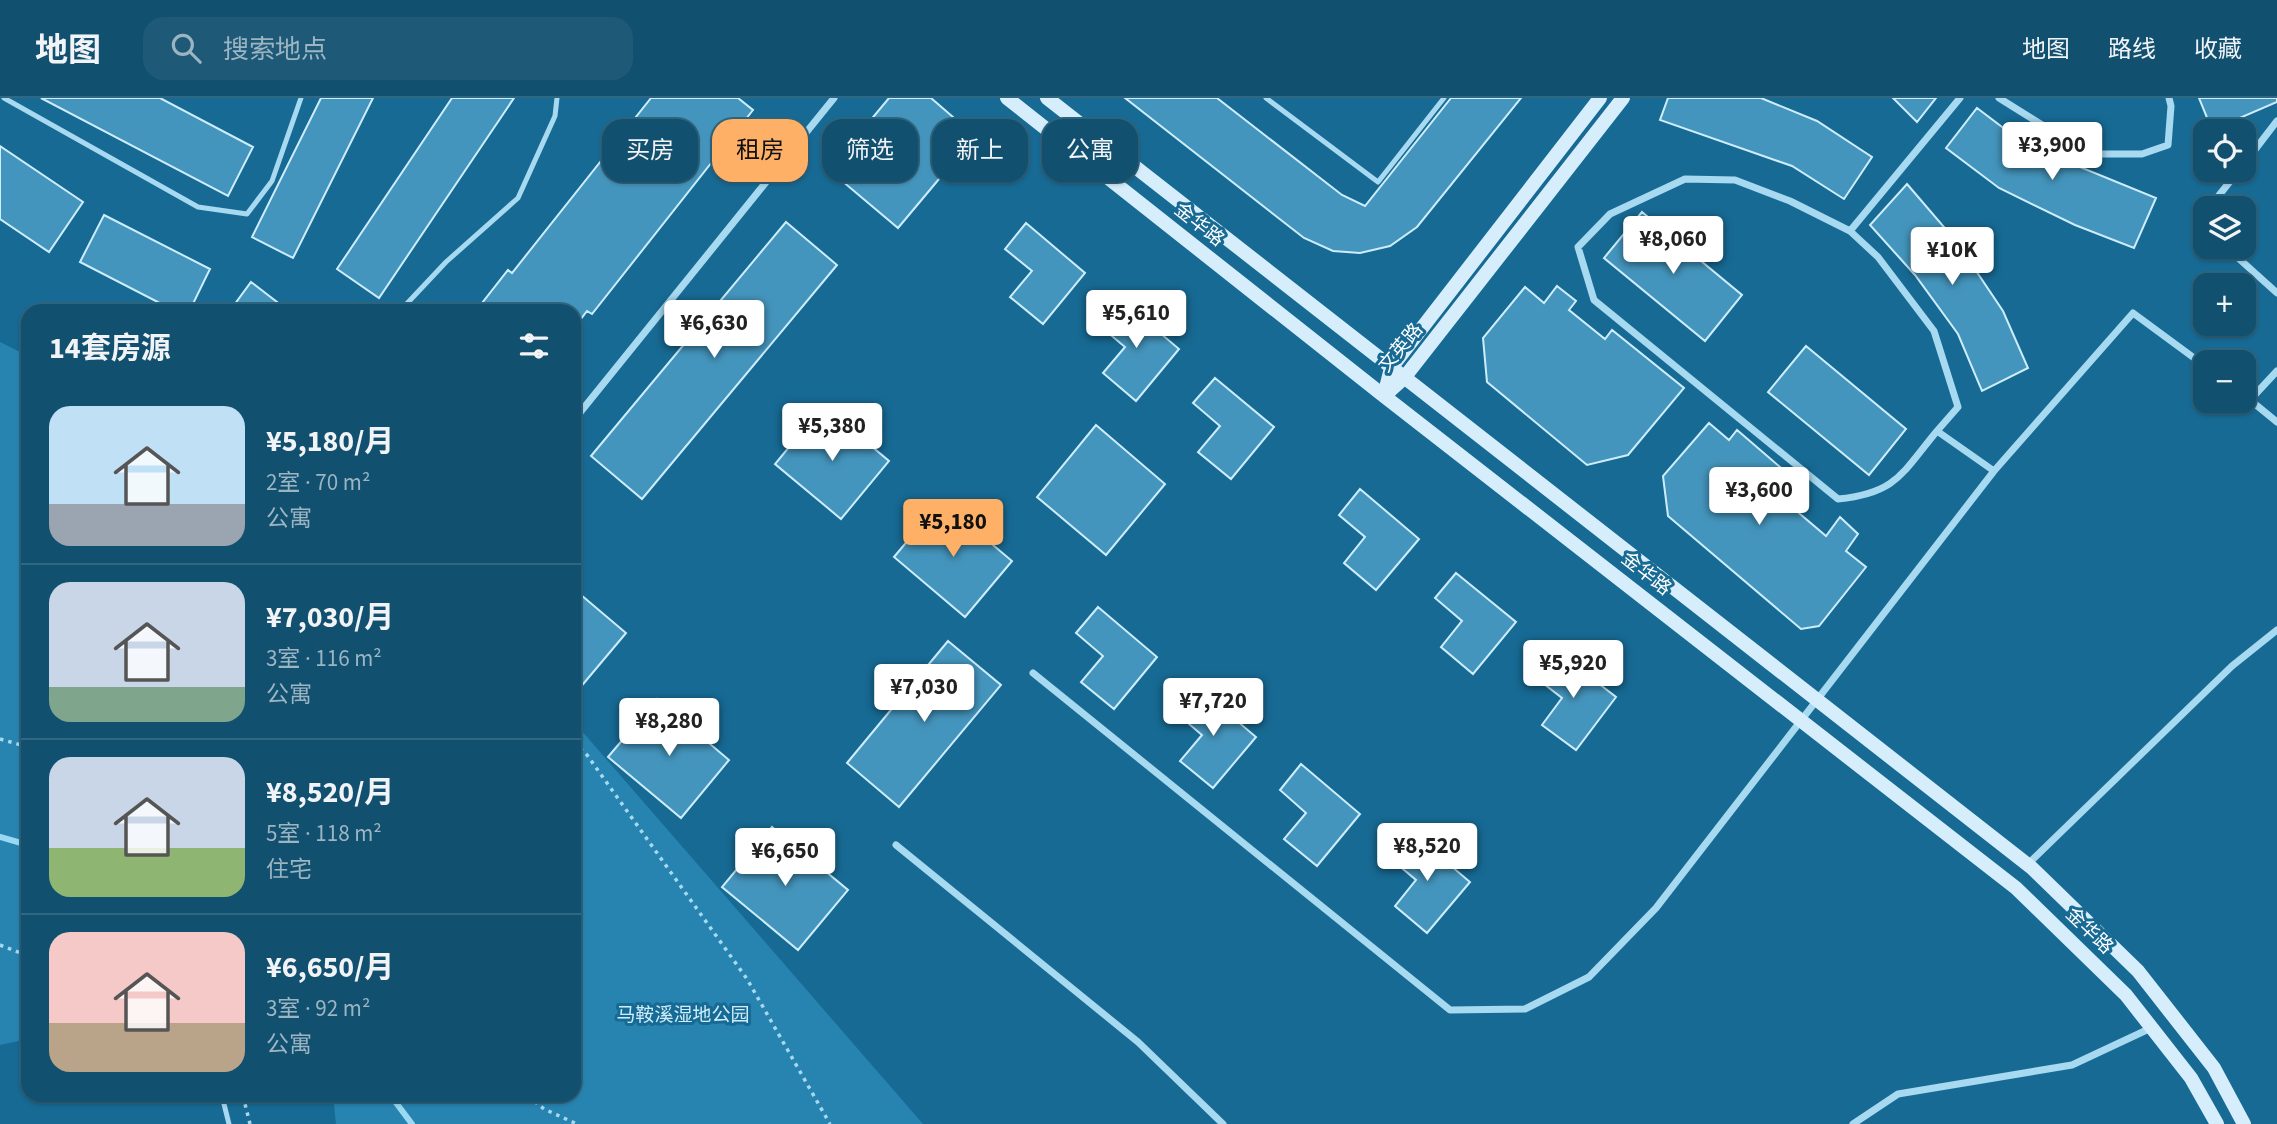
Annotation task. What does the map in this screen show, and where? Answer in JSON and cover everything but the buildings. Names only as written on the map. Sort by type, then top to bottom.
[{"type":"main road","name":"金华路","points":[[1007,98],[1384,396],[2016,888],[2126,995],[2191,1078],[2217,1124]]},
{"type":"main road","name":"金华路","points":[[1047,98],[2028,865],[2138,971],[2214,1068],[2244,1124]]},
{"type":"main road","name":"文英路","points":[[1384,396],[1391,368],[1600,98]]},
{"type":"main road","name":"文英路","points":[[1384,396],[1404,378],[1623,98]]},
{"type":"street","points":[[581,411],[834,98]]},
{"type":"street","points":[[1850,231],[1961,98]]},
{"type":"street","points":[[1999,98],[2088,154],[2142,154],[2168,145],[2172,106],[2169,98]]},
{"type":"street","points":[[2256,148],[2277,121]]},
{"type":"street","points":[[1685,179],[1735,180],[1790,201],[1850,231],[1878,257],[1934,331],[1958,407],[1937,431],[1893,484],[1870,496],[1839,499],[1594,300],[1577,247],[1610,214],[1685,179]]},
{"type":"street","points":[[2218,196],[2230,182]]},
{"type":"street","points":[[2239,259],[2277,293]]},
{"type":"street","points":[[1032,673],[1450,1010],[1525,1009],[1589,977],[1656,908],[1994,471],[2133,313],[2193,357]]},
{"type":"street","points":[[2256,389],[2277,371]]},
{"type":"street","points":[[2256,404],[2277,422]]},
{"type":"street","points":[[1937,431],[1994,471]]},
{"type":"street","points":[[2028,865],[2232,666],[2277,630]]},
{"type":"street","points":[[896,845],[1138,1042],[1223,1124]]},
{"type":"street","points":[[1853,1124],[1898,1094],[2072,1065],[2152,1028]]},
{"type":"lane","points":[[4,98],[198,207],[247,214],[272,181],[302,98]]},
{"type":"lane","points":[[407,304],[446,262],[518,198],[555,116],[557,98]]},
{"type":"lane","points":[[1266,98],[1378,182],[1444,98]]},
{"type":"lane","points":[[224,1102],[229,1124]]},
{"type":"path","points":[[0,738],[21,745]]},
{"type":"path","points":[[581,749],[747,979],[830,1124]]},
{"type":"path","points":[[0,946],[21,954]]},
{"type":"path","points":[[244,1102],[250,1124]]},
{"type":"path","points":[[535,1102],[544,1109],[577,1124]]},
{"type":"green space","points":[[0,342],[21,352],[21,1040],[0,1045]]},
{"type":"green space","name":"马鞍溪湿地公园","points":[[581,730],[923,1124],[336,1124],[334,1102],[581,1102]]},
{"type":"waterway","points":[[0,837],[21,843]]},
{"type":"waterway","points":[[396,1102],[412,1124]]}]
